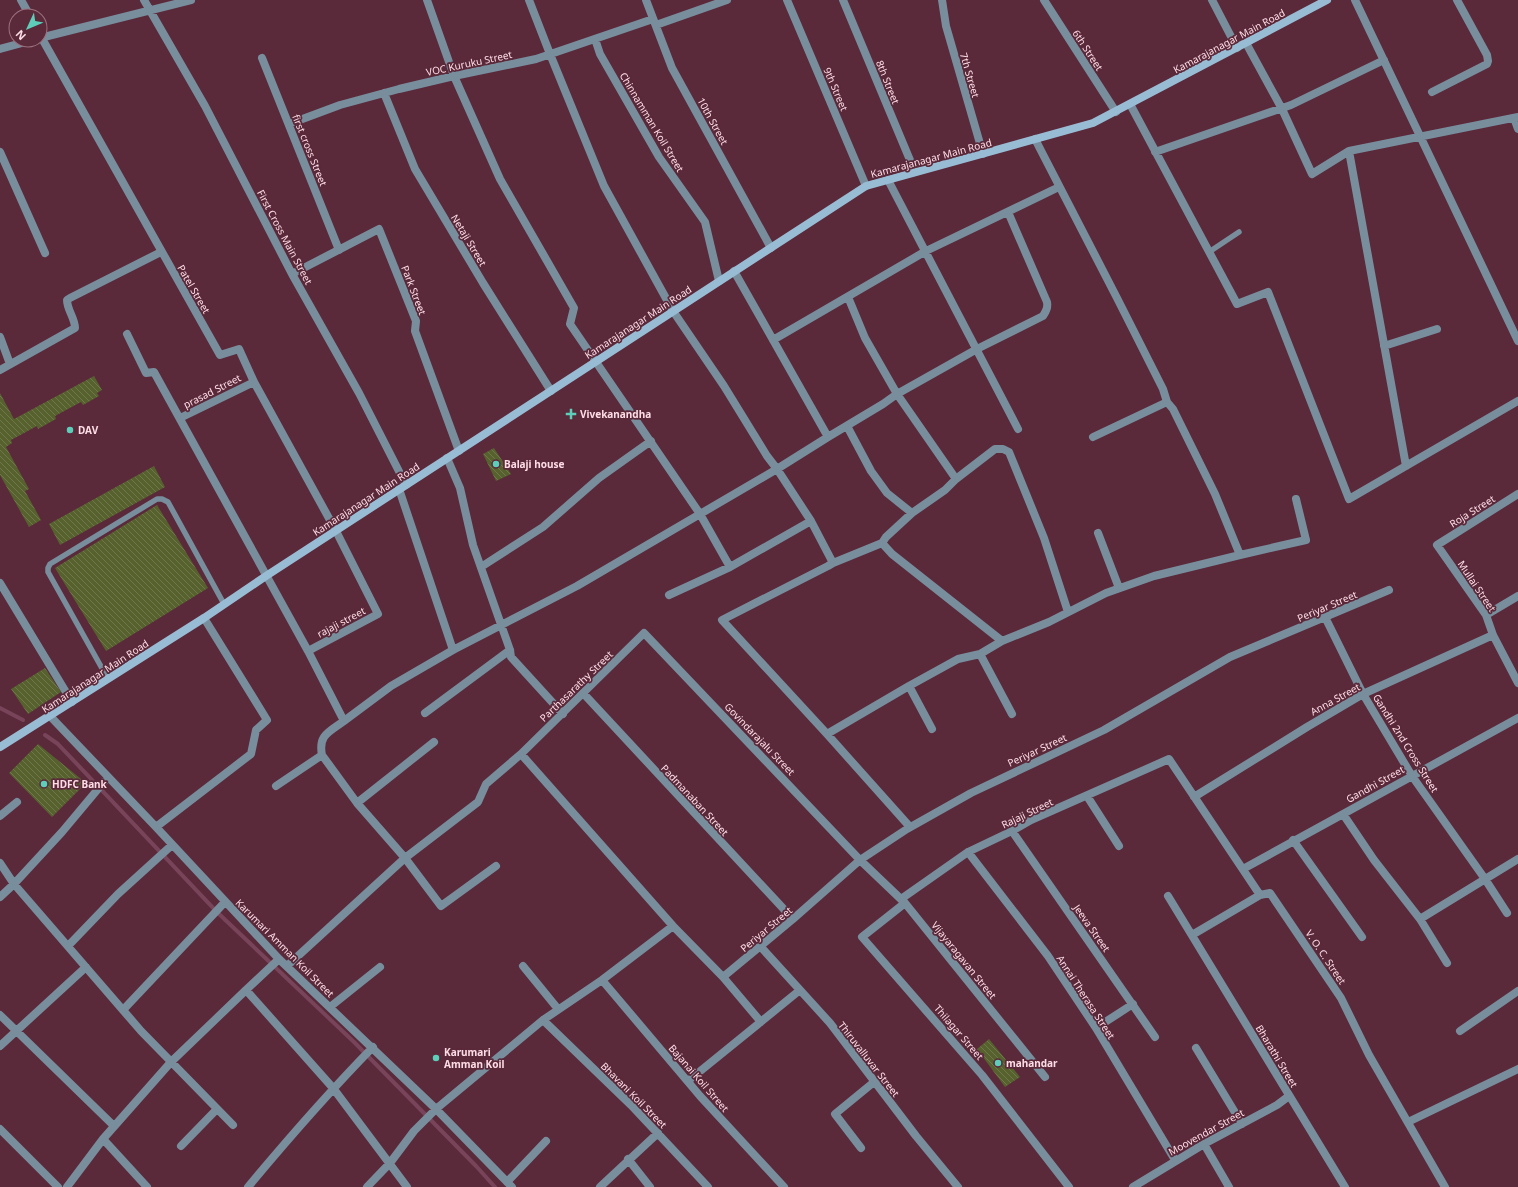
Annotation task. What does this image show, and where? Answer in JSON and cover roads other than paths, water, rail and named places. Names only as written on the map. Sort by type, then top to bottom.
[{"type":"main road","name":"Kamarajanagar Main Road","points":[[0,747],[204,618],[266,576],[866,186],[1093,123],[1327,0]]},
{"type":"street","name":"First Cross Main Street","points":[[144,0],[205,106],[292,274],[359,393],[403,487],[453,650]]},
{"type":"street","points":[[48,36],[191,0]]},
{"type":"street","points":[[427,0],[454,76],[500,179],[574,308],[570,324],[700,514],[730,567]]},
{"type":"street","points":[[530,0],[550,54],[604,186],[673,311],[724,386],[767,456],[811,521],[833,562]]},
{"type":"street","name":"10th Street","points":[[646,0],[672,68],[771,248]]},
{"type":"street","name":"VOC Kuruku Street","points":[[289,124],[340,105],[384,93],[454,76],[536,59],[596,39],[727,0]]},
{"type":"street","name":"9th Street","points":[[787,0],[866,186]]},
{"type":"street","name":"8th Street","points":[[843,0],[915,172]]},
{"type":"street","name":"7th Street","points":[[942,0],[946,26],[983,154]]},
{"type":"street","name":"6th Street","points":[[1044,0],[1116,112]]},
{"type":"street","points":[[1212,0],[1237,48]]},
{"type":"street","points":[[1355,0],[1518,341]]},
{"type":"street","points":[[1432,92],[1487,64],[1488,61],[1487,55],[1457,0]]},
{"type":"street","name":"Chinnamman Koil Street","points":[[596,39],[600,54],[659,157],[705,222],[719,281]]},
{"type":"street","points":[[1246,43],[1282,109],[1312,174],[1349,151],[1516,117],[1518,129]]},
{"type":"street","name":"Patel Street","points":[[45,48],[220,355],[239,349],[254,382],[336,531]]},
{"type":"street","name":"first cross Street","points":[[262,58],[339,250]]},
{"type":"street","points":[[1155,152],[1282,109],[1384,60]]},
{"type":"street","name":"Netaji Street","points":[[384,93],[415,169],[483,283],[551,391]]},
{"type":"street","points":[[1130,104],[1237,304],[1268,292],[1349,499],[1518,401]]},
{"type":"street","points":[[1034,140],[1117,298],[1168,402],[1173,409],[1215,494],[1240,554]]},
{"type":"street","points":[[1349,151],[1406,466]]},
{"type":"street","points":[[0,152],[45,253]]},
{"type":"street","points":[[888,180],[1018,429]]},
{"type":"street","points":[[773,340],[926,251],[1059,187]]},
{"type":"street","points":[[496,866],[441,906],[405,858],[357,803],[322,755],[320,747],[321,740],[326,734],[391,686],[453,650],[570,590],[777,469],[883,404],[896,394],[977,349],[1043,316],[1048,306],[1008,212]]},
{"type":"street","name":"Park Street","points":[[292,274],[379,230],[416,321],[415,331],[458,451]]},
{"type":"street","points":[[0,370],[74,328],[74,319],[67,304],[67,300],[161,252]]},
{"type":"street","points":[[734,271],[828,437]]},
{"type":"street","points":[[848,297],[865,338],[896,394],[956,479]]},
{"type":"street","points":[[1384,346],[1437,329]]},
{"type":"street","points":[[128,334],[146,373],[154,372],[180,418],[344,721]]},
{"type":"street","points":[[0,338],[10,364]]},
{"type":"street","name":"prasad Street","points":[[180,418],[254,382]]},
{"type":"street","points":[[1093,436],[1168,402]]},
{"type":"street","points":[[847,426],[871,471],[887,493],[912,513]]},
{"type":"street","points":[[481,567],[543,528],[599,478],[651,441]]},
{"type":"street","points":[[910,827],[722,620],[828,566],[833,562],[882,543],[886,537],[912,513],[945,490],[956,479],[995,449],[1003,449],[1009,452],[1044,538],[1068,612]]},
{"type":"street","points":[[447,458],[460,488],[473,544],[500,625],[510,650],[511,657],[563,714]]},
{"type":"street","name":"Roja Street","points":[[1437,544],[1518,494]]},
{"type":"street","points":[[827,734],[958,659],[980,654],[1002,641],[1049,622],[1106,593],[1154,576],[1240,554],[1306,540],[1296,499]]},
{"type":"street","points":[[669,595],[730,567],[811,521]]},
{"type":"street","name":"rajaji street","points":[[308,652],[378,614],[336,531]]},
{"type":"street","points":[[1098,533],[1119,588]]},
{"type":"street","points":[[882,543],[892,554],[1002,641]]},
{"type":"street","name":"Mullai Street","points":[[1437,544],[1486,615],[1493,635],[1518,683]]},
{"type":"street","points":[[0,583],[72,702]]},
{"type":"street","name":"Periyar Street","points":[[723,977],[793,919],[860,860],[910,827],[971,793],[1104,730],[1230,657],[1389,590]]},
{"type":"street","points":[[1486,615],[1518,596]]},
{"type":"street","name":"Gandhi 2nd Cross Street","points":[[1325,617],[1364,694],[1412,776],[1485,878],[1507,913]]},
{"type":"street","points":[[156,827],[251,754],[256,730],[267,720],[204,618]]},
{"type":"street","name":"Parthasarathy Street","points":[[287,966],[405,858],[478,802],[486,784],[521,754],[563,714],[644,633]]},
{"type":"street","name":"Govindarajalu Street","points":[[644,633],[860,860]]},
{"type":"street","name":"Anna Street","points":[[1194,797],[1307,726],[1364,694],[1493,635]]},
{"type":"street","points":[[425,713],[510,650]]},
{"type":"street","points":[[980,654],[1012,714]]},
{"type":"street","points":[[909,686],[932,729]]},
{"type":"street","name":"Padmanaban Street","points":[[583,693],[793,919]]},
{"type":"street","name":"Karumari Amman Koil Street","points":[[50,716],[156,827],[223,905],[330,1006],[434,1112],[509,1184]]},
{"type":"street","name":"Gandhi Street","points":[[1242,869],[1518,718]]},
{"type":"street","points":[[357,803],[434,742]]},
{"type":"street","points":[[521,754],[673,926],[723,977],[760,1022]]},
{"type":"street","points":[[276,786],[322,755]]},
{"type":"street","name":"Rajaji Street","points":[[903,901],[968,852],[1012,831],[1031,820],[1170,759],[1194,797]]},
{"type":"street","points":[[0,897],[62,832],[108,777]]},
{"type":"street","points":[[1087,796],[1119,846]]},
{"type":"street","points":[[1192,935],[1260,895],[1194,797]]},
{"type":"street","points":[[0,816],[17,802]]},
{"type":"street","points":[[1343,814],[1374,860],[1420,919],[1447,963]]},
{"type":"street","name":"Jeeva Street","points":[[1012,831],[1155,1037]]},
{"type":"street","points":[[1294,840],[1362,937]]},
{"type":"street","points":[[68,946],[118,894],[172,845]]},
{"type":"street","name":"Annai Therasa Street","points":[[968,852],[1048,956],[1096,1028],[1175,1160]]},
{"type":"street","points":[[1420,919],[1518,859]]},
{"type":"street","name":"Vijayaragavan Street","points":[[860,860],[903,901],[1046,1077]]},
{"type":"street","points":[[0,863],[14,884],[123,1010],[171,1062],[233,1125]]},
{"type":"street","name":"V. O. C. Street","points":[[1260,895],[1270,893],[1341,998],[1369,1055],[1445,1187]]},
{"type":"street","name":"Bharathi Street","points":[[1168,896],[1345,1187]]},
{"type":"street","name":"Thilagar Street","points":[[903,901],[862,937],[982,1075],[1069,1187]]},
{"type":"street","points":[[123,1010],[223,905]]},
{"type":"street","points":[[367,1187],[390,1163],[414,1131],[434,1112],[543,1020],[602,980],[673,926]]},
{"type":"street","name":"Thiruvalluvar Street","points":[[760,946],[830,1023],[874,1082],[958,1187]]},
{"type":"street","points":[[67,1187],[103,1139],[171,1062],[279,959]]},
{"type":"street","points":[[523,966],[558,1009]]},
{"type":"street","points":[[0,1046],[86,967]]},
{"type":"street","points":[[330,1006],[380,967]]},
{"type":"street","name":"Bajanai Koil Street","points":[[602,980],[688,1081],[784,1187]]},
{"type":"street","points":[[246,990],[333,1088],[407,1187]]},
{"type":"street","points":[[688,1081],[800,990]]},
{"type":"street","points":[[1460,1031],[1518,991]]},
{"type":"street","points":[[1096,1028],[1133,1004]]},
{"type":"street","points":[[0,1015],[114,1126]]},
{"type":"street","name":"Bhavani Koil Street","points":[[543,1020],[631,1105],[708,1187]]},
{"type":"street","points":[[1196,1048],[1242,1124]]},
{"type":"street","points":[[248,1187],[333,1088],[371,1049]]},
{"type":"street","points":[[1408,1122],[1518,1069]]},
{"type":"street","points":[[861,1148],[834,1114],[874,1082]]},
{"type":"street","name":"Moovendar Street","points":[[1133,1187],[1175,1160],[1277,1105],[1289,1096]]},
{"type":"street","points":[[181,1146],[217,1109]]},
{"type":"street","points":[[1,1131],[58,1187]]},
{"type":"street","points":[[600,1187],[628,1159],[658,1133]]},
{"type":"street","points":[[103,1139],[147,1187]]},
{"type":"street","points":[[509,1184],[546,1141]]},
{"type":"street","points":[[1204,1144],[1229,1187]]},
{"type":"street","points":[[628,1159],[650,1187]]},
{"type":"lane","points":[[1209,252],[1239,232]]},
{"type":"lane","points":[[108,680],[48,572],[50,564],[157,499],[162,499],[168,502],[224,604]]},
{"type":"waterway","points":[[0,708],[23,720]]},
{"type":"waterway","points":[[45,735],[58,744],[218,913],[354,1042],[495,1187]]},
{"type":"place","name":"Vivekanandha","points":[[571,414]]},
{"type":"place","name":"DAV","points":[[70,430]]},
{"type":"place","name":"Balaji house","points":[[496,464]]},
{"type":"place","name":"HDFC Bank","points":[[44,784]]},
{"type":"place","name":"Karumari Amman Koil","points":[[436,1058]]},
{"type":"place","name":"mahandar","points":[[998,1063]]}]
